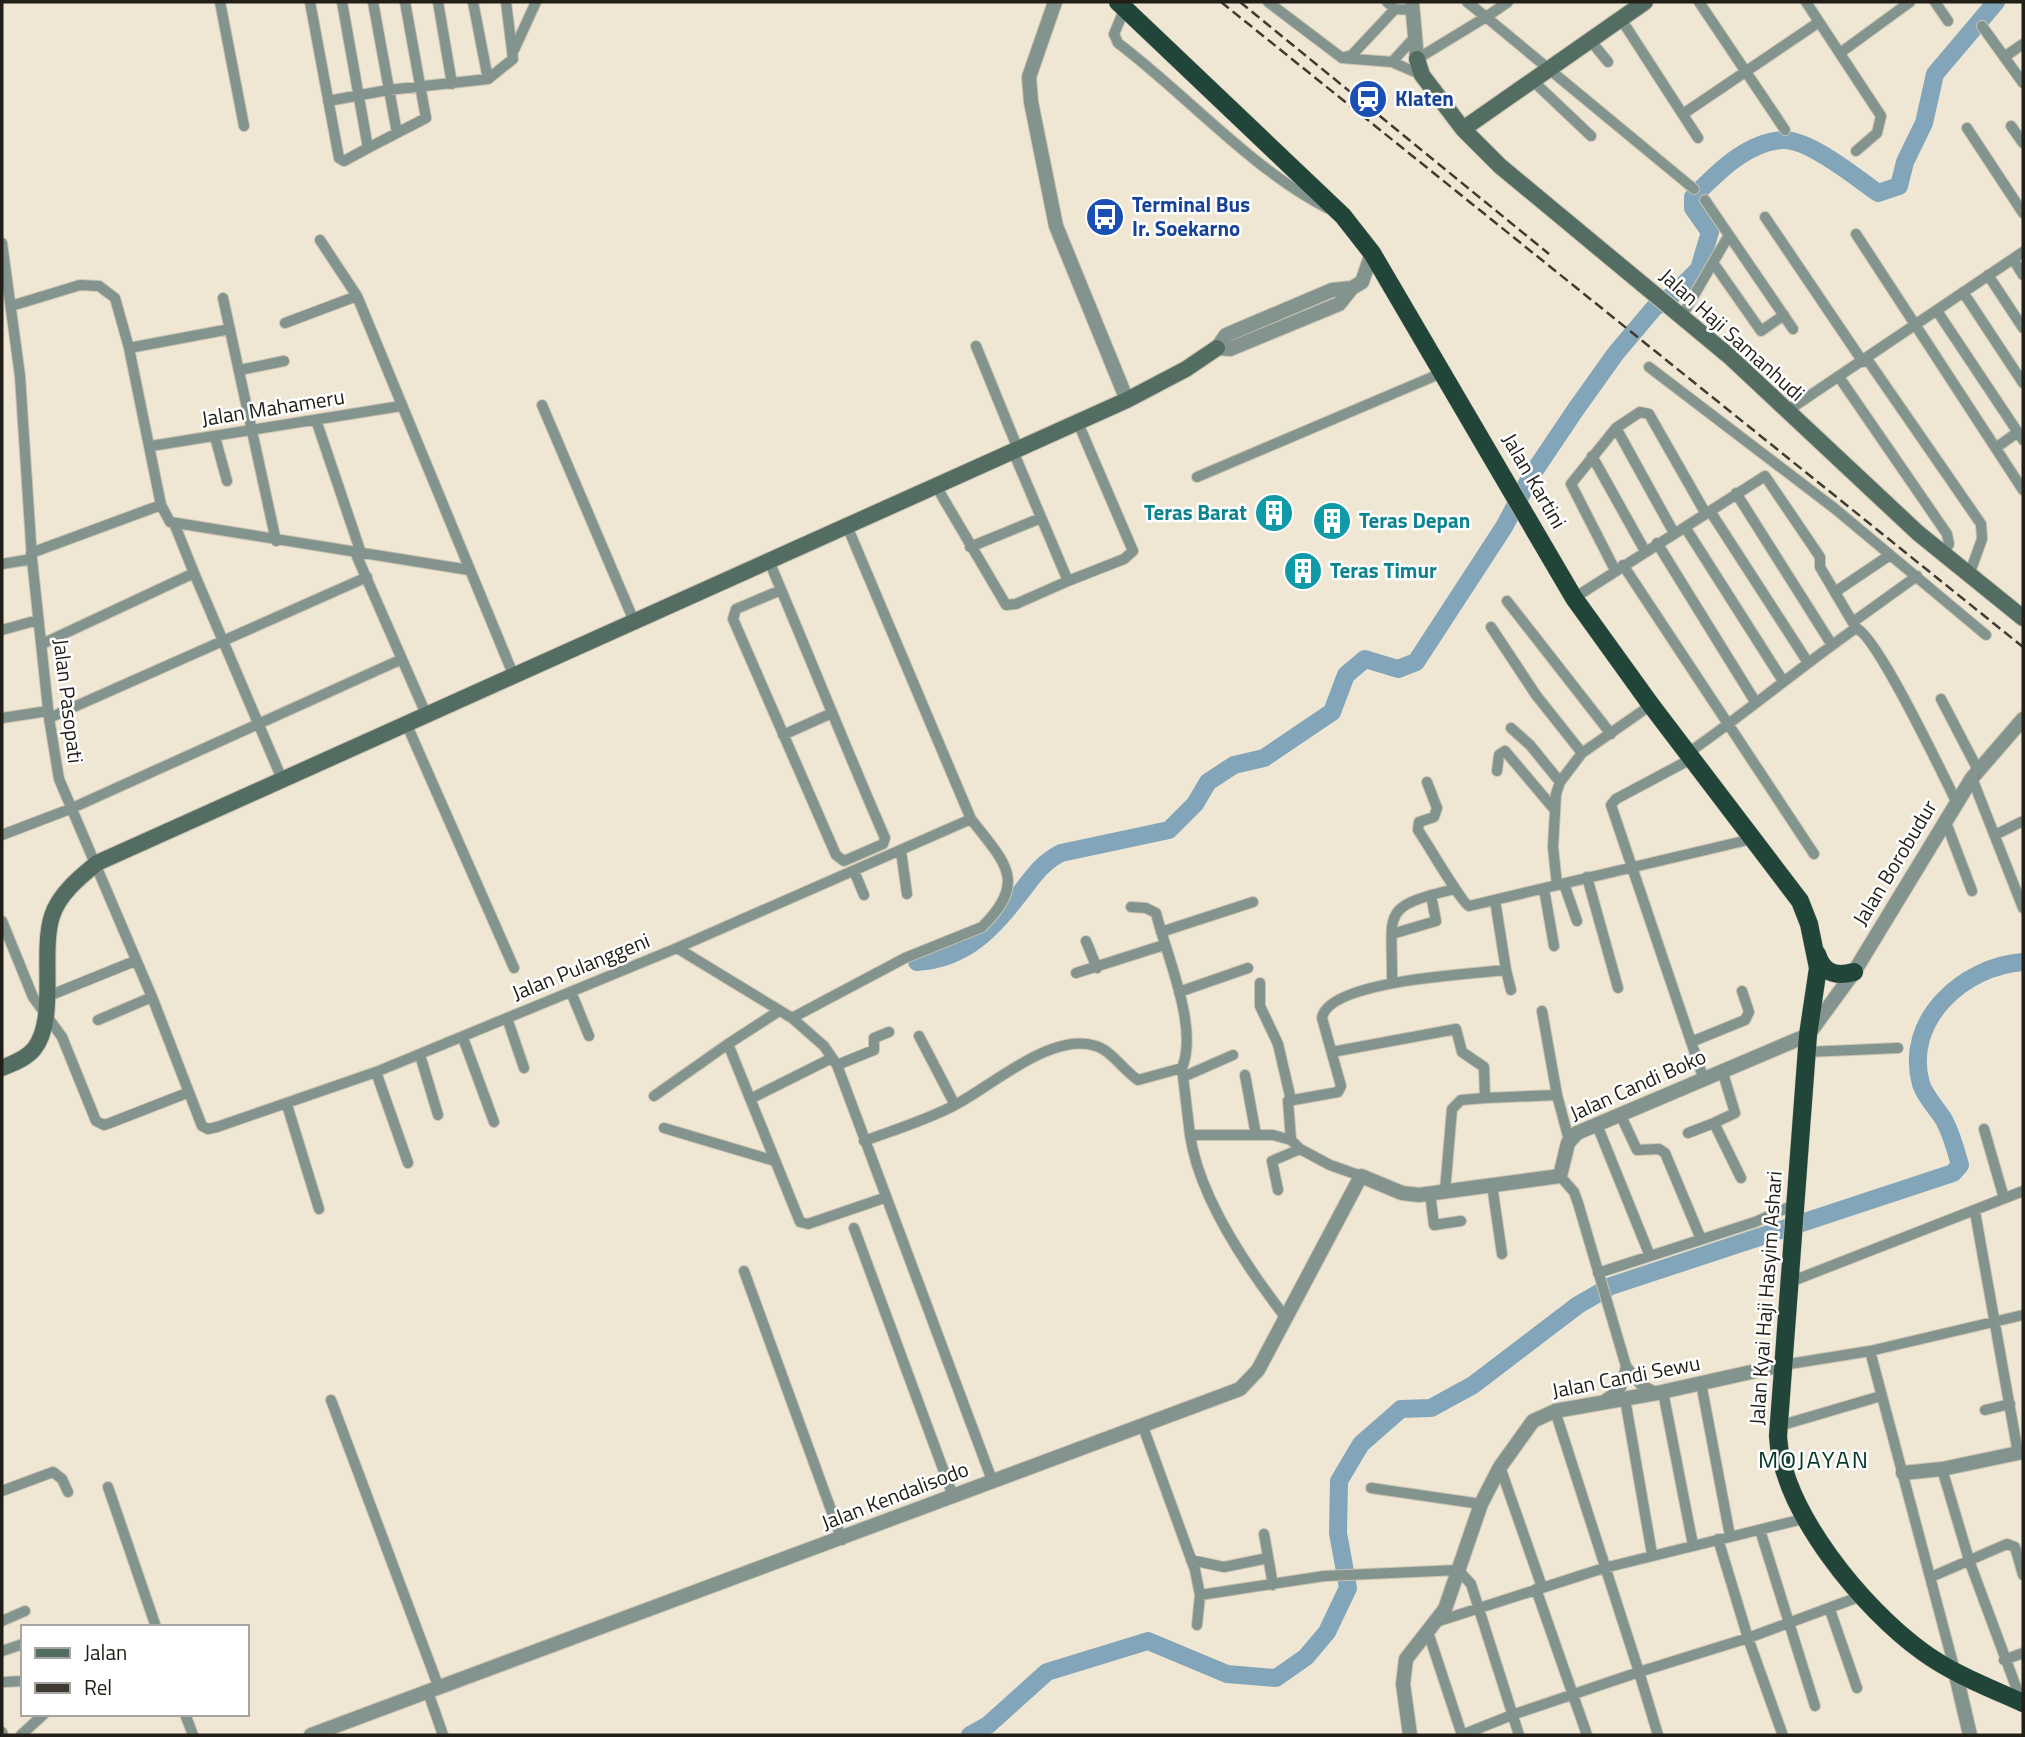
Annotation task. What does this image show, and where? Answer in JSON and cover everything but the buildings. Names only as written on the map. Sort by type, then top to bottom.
[{"type":"highway","name":"Jalan Kartini","points":[[1121,5],[1343,216],[1372,253],[1574,598],[1651,705],[1796,895],[1815,947],[1818,968],[1808,1044]]},
{"type":"highway","points":[[1815,947],[1827,972],[1835,975],[1854,972]]},
{"type":"highway","name":"Jalan Kyai Haji Hasyim Ashari","points":[[1808,1044],[1783,1365],[1779,1458],[1803,1519],[1864,1595],[1911,1643],[1955,1671],[2022,1703]]},
{"type":"main road","points":[[1463,129],[1646,2]]},
{"type":"main road","name":"Jalan Haji Samanhudi","points":[[1419,67],[1463,129],[1500,166],[1682,316],[1943,554],[2023,618]]},
{"type":"main road","points":[[2,1068],[33,1051],[40,1037],[46,1005],[48,937],[52,915],[73,883],[97,863],[1077,423],[1186,369],[1217,348]]},
{"type":"street","points":[[220,2],[244,126]]},
{"type":"street","points":[[310,2],[340,160],[344,161],[426,118],[405,2]]},
{"type":"street","points":[[342,2],[368,148]]},
{"type":"street","points":[[373,2],[397,133]]},
{"type":"street","points":[[438,2],[452,84]]},
{"type":"street","points":[[472,2],[488,79]]},
{"type":"street","points":[[506,2],[514,51]]},
{"type":"street","points":[[328,101],[388,90],[488,79],[511,61],[536,2]]},
{"type":"street","points":[[1055,2],[1029,77],[1031,102],[1056,226],[1127,400]]},
{"type":"street","points":[[1268,2],[1342,58],[1352,55],[1391,5],[1412,6],[1413,39],[1419,67],[1508,2]]},
{"type":"street","points":[[1467,2],[1695,189]]},
{"type":"street","points":[[1699,2],[1785,130]]},
{"type":"street","points":[[1806,2],[1881,116],[1877,133],[1856,151]]},
{"type":"street","points":[[1840,53],[1910,2]]},
{"type":"street","points":[[1935,2],[1948,21]]},
{"type":"street","points":[[1121,5],[1114,34],[1118,43],[1241,147],[1307,197],[1343,216]]},
{"type":"street","points":[[1621,19],[1698,138]]},
{"type":"street","points":[[1683,114],[1819,22]]},
{"type":"street","points":[[1982,26],[2023,83]]},
{"type":"street","points":[[1392,62],[1413,39]]},
{"type":"street","points":[[1590,40],[1608,62]]},
{"type":"street","points":[[2004,57],[2023,44]]},
{"type":"street","name":"Jalan Haji Samanhudi","points":[[1342,58],[1419,67]]},
{"type":"street","points":[[1532,80],[1591,136]]},
{"type":"street","points":[[2011,126],[2023,143]]},
{"type":"street","points":[[1967,128],[2023,213]]},
{"type":"street","points":[[1705,200],[1793,329]]},
{"type":"street","points":[[1765,217],[1981,524],[1982,539],[1969,575]]},
{"type":"street","points":[[1856,234],[2023,490]]},
{"type":"street","points":[[1682,316],[1729,235]]},
{"type":"street","points":[[320,240],[357,296],[513,674]]},
{"type":"street","name":"Jalan Pasopati","points":[[2,243],[20,376],[32,556],[48,715],[59,779],[70,809],[97,863]]},
{"type":"street","points":[[1787,411],[2023,252]]},
{"type":"street","points":[[1217,348],[1230,349],[1339,304],[1357,285],[1372,253]]},
{"type":"street","points":[[2013,259],[2023,275]]},
{"type":"street","points":[[1714,264],[1761,331],[1784,315]]},
{"type":"street","points":[[1988,275],[2023,328]]},
{"type":"street","points":[[11,306],[80,285],[99,286],[115,298],[151,446],[161,505],[167,518],[174,523],[468,570]]},
{"type":"street","points":[[1217,348],[1226,335],[1332,290],[1357,285],[1395,289]]},
{"type":"street","points":[[1332,290],[1339,304]]},
{"type":"street","points":[[1964,292],[2023,383]]},
{"type":"street","points":[[285,323],[357,296]]},
{"type":"street","points":[[223,298],[276,541]]},
{"type":"street","points":[[1937,311],[2021,435],[1997,447]]},
{"type":"street","points":[[129,348],[230,329]]},
{"type":"street","points":[[976,346],[1068,582]]},
{"type":"street","points":[[240,370],[284,361]]},
{"type":"street","points":[[1649,367],[1779,466],[1986,635]]},
{"type":"street","points":[[1197,477],[1444,372]]},
{"type":"street","points":[[1839,377],[1947,534],[1949,544],[1943,554]]},
{"type":"street","points":[[542,405],[634,621]]},
{"type":"street","name":"Jalan Mahameru","points":[[151,446],[215,438],[401,406]]},
{"type":"street","points":[[1807,661],[1708,512],[1648,412],[1640,412],[1616,428],[1572,482],[1571,488],[1619,567],[1814,854]]},
{"type":"street","points":[[316,420],[358,553],[426,714]]},
{"type":"street","points":[[936,486],[1006,605],[1016,604],[1124,559],[1133,551],[1077,423]]},
{"type":"street","points":[[1616,428],[1674,533]]},
{"type":"street","points":[[215,438],[227,481]]},
{"type":"street","points":[[1592,456],[1645,551]]},
{"type":"street","points":[[1574,598],[1779,466]]},
{"type":"street","points":[[1765,475],[1819,556],[1820,567],[1854,625],[1865,632],[1956,801]]},
{"type":"street","points":[[1736,493],[1832,645]]},
{"type":"street","points":[[2,564],[32,556],[161,505]]},
{"type":"street","points":[[970,547],[1041,518]]},
{"type":"street","points":[[174,523],[221,642],[259,722],[282,779]]},
{"type":"street","points":[[654,1096],[784,1013],[905,958],[982,927],[1003,903],[1010,885],[1009,870],[971,818],[847,526]]},
{"type":"street","points":[[1685,527],[1783,681]]},
{"type":"street","points":[[1657,543],[1756,703]]},
{"type":"street","points":[[1835,592],[1890,555]]},
{"type":"street","points":[[769,561],[885,838],[880,845],[844,861],[838,859],[732,614],[736,609],[781,590]]},
{"type":"street","points":[[42,644],[194,573]]},
{"type":"street","points":[[1703,1077],[1612,803],[1690,756],[1917,576]]},
{"type":"street","points":[[2,718],[48,715],[367,577]]},
{"type":"street","points":[[1507,601],[1611,734]]},
{"type":"street","points":[[2,630],[38,620]]},
{"type":"street","points":[[1492,627],[1536,695],[1582,753]]},
{"type":"street","points":[[2,835],[70,809],[402,659]]},
{"type":"street","points":[[1941,699],[1975,774],[2023,908]]},
{"type":"street","points":[[1577,921],[1560,885],[1553,847],[1560,782],[1582,753],[1651,705]]},
{"type":"street","points":[[783,735],[832,713]]},
{"type":"street","name":"Jalan Borobudur","points":[[1808,1044],[1956,801],[1975,774],[2023,719]]},
{"type":"street","points":[[406,723],[514,968]]},
{"type":"street","points":[[1511,728],[1530,745],[1560,782]]},
{"type":"street","points":[[1497,771],[1499,755],[1505,751],[1555,810]]},
{"type":"street","points":[[1427,782],[1437,808],[1434,817],[1417,826],[1446,870],[1464,904],[1469,906],[1752,839]]},
{"type":"street","points":[[677,948],[971,818]]},
{"type":"street","points":[[1945,820],[1972,891]]},
{"type":"street","points":[[1995,835],[2023,821]]},
{"type":"street","points":[[901,850],[907,894]]},
{"type":"street","name":"Jalan Pulanggeni","points":[[97,863],[152,997],[187,1093],[202,1126],[208,1129],[287,1105],[376,1072],[677,948],[784,1013],[835,1062],[992,1480]]},
{"type":"street","points":[[854,871],[864,895]]},
{"type":"street","points":[[1587,877],[1618,988]]},
{"type":"street","points":[[1392,983],[1394,917],[1402,906],[1412,899],[1455,889]]},
{"type":"street","points":[[1544,889],[1554,946]]},
{"type":"street","points":[[1392,934],[1436,922],[1432,895]]},
{"type":"street","points":[[1495,900],[1511,990]]},
{"type":"street","points":[[1161,932],[1253,902]]},
{"type":"street","points":[[1131,907],[1146,908],[1156,913],[1179,992],[1187,1037],[1182,1072],[1196,1165],[1209,1195],[1245,1258],[1286,1318]]},
{"type":"street","points":[[2,921],[33,997],[46,1005],[62,1037],[93,1115],[100,1124],[110,1123],[187,1093]]},
{"type":"street","points":[[1086,941],[1097,968]]},
{"type":"street","points":[[1076,974],[1164,945]]},
{"type":"street","points":[[46,1005],[135,961]]},
{"type":"street","points":[[1179,992],[1248,968]]},
{"type":"street","points":[[1291,1140],[1287,1103],[1339,1090],[1322,1018],[1324,1009],[1335,1000],[1392,983],[1506,970]]},
{"type":"street","points":[[1260,983],[1260,1006],[1278,1044],[1292,1100]]},
{"type":"street","points":[[1691,1042],[1745,1020],[1749,1012],[1742,991]]},
{"type":"street","points":[[571,992],[589,1036]]},
{"type":"street","points":[[98,1020],[152,997]]},
{"type":"street","points":[[507,1018],[524,1068]]},
{"type":"street","points":[[1544,1021],[1557,1095],[1569,1140]]},
{"type":"street","points":[[1332,1052],[1456,1029],[1461,1049],[1484,1068],[1485,1098]]},
{"type":"street","points":[[752,1098],[835,1062],[874,1050],[874,1038],[889,1032]]},
{"type":"street","points":[[919,1035],[955,1105]]},
{"type":"street","points":[[463,1038],[494,1122]]},
{"type":"street","points":[[864,1140],[955,1105],[1046,1052],[1068,1044],[1096,1046],[1138,1080],[1182,1072],[1233,1055]]},
{"type":"street","points":[[1808,1044],[1898,1048]]},
{"type":"street","name":"Jalan Candi Boko","points":[[1560,1176],[1569,1140],[1597,1125],[1703,1077],[1808,1044]]},
{"type":"street","points":[[730,1048],[803,1224],[884,1198]]},
{"type":"street","points":[[420,1055],[438,1115]]},
{"type":"street","points":[[1688,1133],[1735,1113],[1722,1070]]},
{"type":"street","points":[[376,1072],[408,1163]]},
{"type":"street","points":[[1245,1075],[1256,1135]]},
{"type":"street","points":[[1445,1191],[1452,1109],[1461,1100],[1557,1095]]},
{"type":"street","points":[[287,1105],[319,1209]]},
{"type":"street","points":[[1620,1114],[1637,1150],[1659,1149],[1665,1153],[1701,1239]]},
{"type":"street","points":[[1714,1123],[1741,1178]]},
{"type":"street","points":[[1597,1125],[1650,1256]]},
{"type":"street","points":[[664,1128],[775,1161]]},
{"type":"street","points":[[1984,1129],[2004,1198]]},
{"type":"street","points":[[1190,1135],[1273,1135],[1291,1140],[1300,1149],[1402,1193],[1430,1193],[1560,1176],[1574,1192],[1626,1366],[1640,1384],[1660,1392],[1693,1545]]},
{"type":"street","points":[[1278,1190],[1272,1161],[1300,1149]]},
{"type":"street","name":"Jalan Kendalisodo","points":[[311,1735],[643,1609],[842,1540],[992,1480],[1240,1390],[1258,1370],[1361,1177]]},
{"type":"street","points":[[1492,1185],[1502,1254]]},
{"type":"street","points":[[1790,1282],[2023,1191]]},
{"type":"street","points":[[1430,1193],[1434,1225],[1461,1221]]},
{"type":"street","points":[[1599,1278],[1650,1256],[1795,1211]]},
{"type":"street","points":[[1903,1473],[1942,1469],[2021,1452],[1975,1212]]},
{"type":"street","points":[[854,1228],[953,1496]]},
{"type":"street","points":[[744,1271],[842,1540]]},
{"type":"street","points":[[1783,1365],[1870,1351],[2023,1315]]},
{"type":"street","points":[[1870,1351],[1970,1735]]},
{"type":"street","name":"Jalan Candi Sewu","points":[[1410,1735],[1404,1684],[1406,1659],[1445,1609],[1481,1504],[1500,1467],[1523,1431],[1533,1421],[1555,1410],[1625,1399],[1783,1365]]},
{"type":"street","points":[[1596,1403],[1621,1388],[1626,1366]]},
{"type":"street","points":[[1701,1383],[1724,1538],[1748,1638],[1782,1733]]},
{"type":"street","points":[[1779,1426],[1881,1396]]},
{"type":"street","points":[[1625,1399],[1651,1554]]},
{"type":"street","points":[[331,1400],[426,1693],[443,1735]]},
{"type":"street","points":[[1985,1410],[2010,1404]]},
{"type":"street","points":[[1555,1410],[1658,1735]]},
{"type":"street","points":[[1142,1424],[1191,1560],[1200,1595],[1197,1625]]},
{"type":"street","points":[[1500,1467],[1587,1735]]},
{"type":"street","points":[[1942,1469],[1970,1563],[2022,1703]]},
{"type":"street","points":[[2,1491],[53,1472],[62,1479],[68,1492]]},
{"type":"street","points":[[108,1487],[155,1625]]},
{"type":"street","points":[[1371,1488],[1481,1504]]},
{"type":"street","points":[[1803,1519],[1651,1554],[1539,1588],[1432,1627],[1462,1735],[1512,1715],[1830,1610],[1864,1595]]},
{"type":"street","points":[[1760,1530],[1815,1706]]},
{"type":"street","points":[[1264,1534],[1273,1585]]},
{"type":"street","points":[[1931,1577],[1970,1563],[2007,1544],[2015,1547],[2022,1568]]},
{"type":"street","points":[[1191,1560],[1224,1566],[1268,1558]]},
{"type":"street","points":[[1200,1595],[1324,1576],[1458,1570],[1469,1579],[1518,1735]]},
{"type":"street","points":[[1830,1610],[1857,1688]]},
{"type":"street","points":[[2,1621],[25,1611]]},
{"type":"street","points":[[2,1651],[21,1645]]},
{"type":"street","points":[[2004,1660],[2023,1653]]},
{"type":"street","points":[[3,1680],[21,1681]]},
{"type":"street","points":[[21,1735],[42,1716]]},
{"type":"street","points":[[187,1716],[193,1735]]},
{"type":"waterway","points":[[917,962],[950,955],[977,939],[1000,917],[1039,869],[1061,853],[1169,830],[1195,804],[1208,782],[1234,765],[1264,758],[1332,712],[1346,675],[1365,659],[1398,669],[1416,662],[1504,527],[1531,476],[1616,353],[1654,308],[1674,294],[1699,269],[1710,232],[1693,208],[1693,197],[1733,160],[1757,146],[1783,140],[1794,141],[1819,152],[1878,193],[1899,186],[1905,162],[1924,123],[1935,74],[1996,2]]},
{"type":"waterway","points":[[970,1735],[988,1725],[1047,1672],[1148,1641],[1227,1674],[1276,1678],[1306,1657],[1327,1632],[1348,1588],[1338,1533],[1339,1481],[1361,1444],[1401,1409],[1431,1408],[1473,1385],[1578,1305],[1611,1286],[1953,1173],[1960,1165],[1951,1136],[1921,1084],[1918,1061],[1921,1038],[1930,1018],[1943,1000],[1960,985],[2001,966],[2023,962]]},
{"type":"railway","points":[[1221,2],[2023,647]]},
{"type":"railway","points":[[1240,2],[1549,254]]},
{"type":"place","name":"Klaten","points":[[1368,99]]},
{"type":"place","name":"Terminal Bus Ir. Soekarno","points":[[1105,217]]},
{"type":"place","name":"Teras Barat","points":[[1274,513]]},
{"type":"place","name":"Teras Depan","points":[[1332,521]]},
{"type":"place","name":"Teras Timur","points":[[1303,571]]},
{"type":"district","name":"MOJAYAN","points":[[1814,1460]]}]
